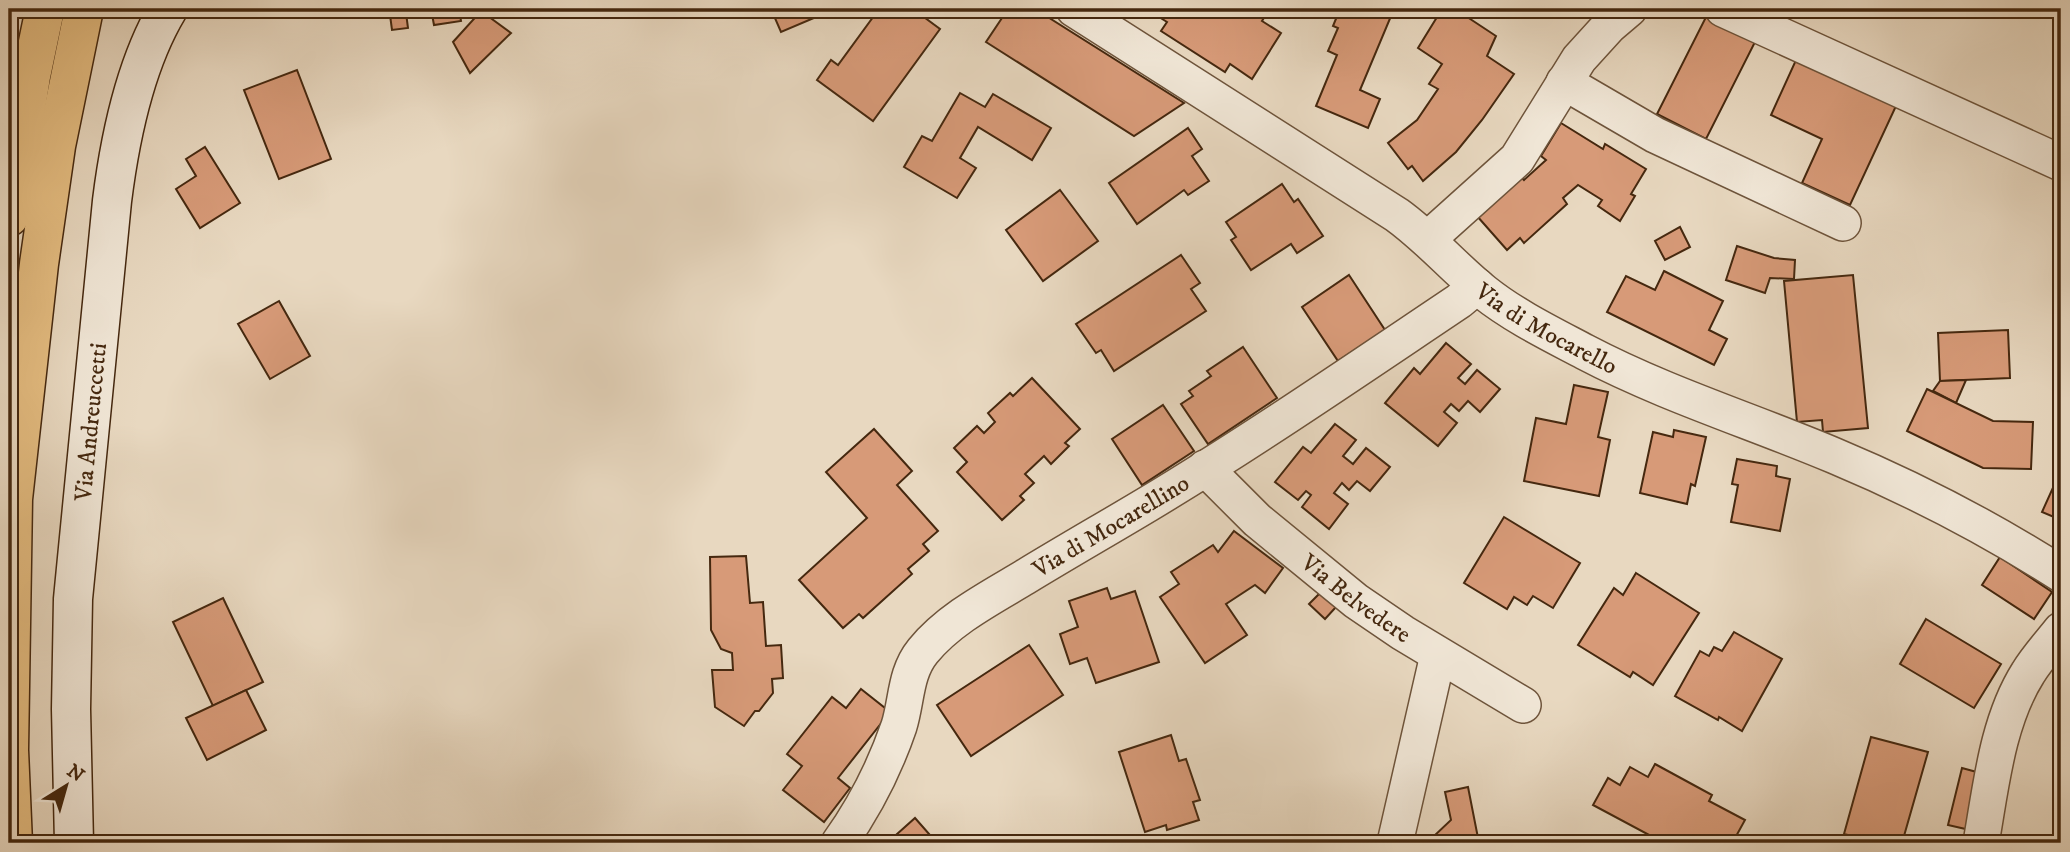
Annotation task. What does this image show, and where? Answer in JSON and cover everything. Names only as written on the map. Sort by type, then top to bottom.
[{"type":"highway","points":[[9,217],[31,76],[45,9]]},
{"type":"highway","points":[[13,843],[9,750],[13,499],[39,264],[56,146],[85,9]]},
{"type":"main road","name":"Via Andreuccetti","points":[[74,843],[71,709],[73,599],[112,201],[121,141],[131,102],[149,47],[168,9]]},
{"type":"street","name":"Via di Mocarello","points":[[1074,9],[1370,196],[1428,239],[1493,299],[1527,320],[1607,363],[1660,387],[1891,481],[1988,530],[2061,574]]},
{"type":"street","points":[[1428,239],[1517,159],[1564,82],[1589,47],[1629,9]]},
{"type":"street","points":[[1723,9],[2061,163]]},
{"type":"street","points":[[1564,82],[1665,141],[1843,223]]},
{"type":"street","name":"Via di Mocarellino","points":[[839,843],[868,796],[890,748],[913,667],[935,638],[976,607],[1205,468],[1333,385],[1459,301],[1477,286]]},
{"type":"street","name":"Via Belvedere","points":[[1205,468],[1257,520],[1378,617],[1523,705]]},
{"type":"street","points":[[1981,843],[1998,757],[2012,704],[2028,673],[2061,630]]},
{"type":"street","points":[[1395,843],[1438,655]]},
{"type":"building","points":[[431,9],[459,9],[461,21],[434,25]]},
{"type":"building","points":[[771,9],[835,9],[781,32]]},
{"type":"building","points":[[879,9],[913,9],[940,29],[873,121],[817,80],[831,60],[838,65]]},
{"type":"building","points":[[1008,9],[1035,9],[1184,103],[1134,136],[986,42]]},
{"type":"building","points":[[1153,9],[1227,9],[1240,17],[1245,9],[1253,9],[1265,16],[1262,21],[1281,33],[1252,79],[1230,64],[1225,72],[1161,31],[1167,22],[1151,12]]},
{"type":"building","points":[[1340,9],[1394,9],[1360,90],[1380,99],[1368,128],[1316,106],[1337,55],[1328,51],[1338,28],[1333,26]]},
{"type":"building","points":[[1442,9],[1455,9],[1496,36],[1487,56],[1514,74],[1456,152],[1423,181],[1412,166],[1408,169],[1388,143],[1417,120],[1438,89],[1429,84],[1442,64],[1418,48]]},
{"type":"building","points":[[481,11],[511,33],[470,73],[453,42]]},
{"type":"building","points":[[406,13],[408,28],[392,30],[390,15]]},
{"type":"building","points":[[1706,17],[1755,42],[1706,139],[1657,114]]},
{"type":"building","points":[[1796,60],[1896,106],[1850,205],[1802,183],[1822,139],[1771,115]]},
{"type":"building","points":[[297,70],[331,159],[279,179],[244,90]]},
{"type":"building","points":[[960,93],[985,107],[993,94],[1051,128],[1032,160],[978,127],[960,158],[976,168],[957,198],[904,167],[922,136],[932,141]]},
{"type":"building","points":[[1561,123],[1603,149],[1605,144],[1646,169],[1631,194],[1635,196],[1620,221],[1598,206],[1602,200],[1578,185],[1563,198],[1567,204],[1524,243],[1520,238],[1507,250],[1477,216],[1521,177],[1524,180],[1546,160],[1541,156]]},
{"type":"building","points":[[1188,128],[1202,149],[1192,156],[1209,181],[1188,195],[1184,190],[1137,224],[1109,183]]},
{"type":"building","points":[[205,147],[240,203],[200,228],[176,189],[196,176],[186,159]]},
{"type":"building","points":[[1282,184],[1294,202],[1298,199],[1323,236],[1297,253],[1291,244],[1251,270],[1231,240],[1236,237],[1226,222]]},
{"type":"building","points":[[1060,190],[1098,241],[1043,281],[1006,230]]},
{"type":"building","points":[[1680,227],[1690,247],[1665,260],[1655,241]]},
{"type":"building","points":[[1737,246],[1774,258],[1795,260],[1794,279],[1770,278],[1765,293],[1726,280]]},
{"type":"building","points":[[1181,255],[1200,283],[1191,289],[1206,311],[1114,371],[1101,350],[1096,353],[1076,324]]},
{"type":"building","points":[[1664,271],[1723,301],[1709,330],[1727,339],[1714,365],[1607,312],[1626,276],[1655,290]]},
{"type":"building","points":[[1349,275],[1385,330],[1338,361],[1302,307]]},
{"type":"building","points":[[1853,275],[1868,428],[1823,432],[1822,420],[1797,422],[1784,281]]},
{"type":"building","points":[[279,301],[310,356],[270,379],[238,324]]},
{"type":"building","points":[[2008,330],[2010,378],[1940,381],[1938,333]]},
{"type":"building","points":[[1446,343],[1471,364],[1458,378],[1465,384],[1477,370],[1500,389],[1480,412],[1468,401],[1459,411],[1451,404],[1444,412],[1457,423],[1438,446],[1385,403],[1414,368],[1420,374]]},
{"type":"building","points":[[1243,347],[1277,398],[1208,444],[1181,404],[1193,396],[1189,391],[1211,376],[1207,371]]},
{"type":"building","points":[[1032,378],[1080,429],[1065,443],[1069,446],[1051,464],[1044,456],[1025,474],[1034,483],[1020,496],[1024,500],[1002,520],[957,472],[967,462],[954,448],[977,426],[984,433],[995,422],[988,413],[1010,393],[1013,396]]},
{"type":"building","points":[[1966,380],[1956,403],[1933,391],[1940,381]]},
{"type":"building","points":[[1574,385],[1608,392],[1598,437],[1610,440],[1599,496],[1524,481],[1536,418],[1566,424]]},
{"type":"building","points":[[1927,389],[1993,421],[2033,422],[2031,469],[1983,468],[1907,431]]},
{"type":"building","points":[[1163,405],[1194,451],[1142,485],[1112,439]]},
{"type":"building","points":[[1335,424],[1356,440],[1343,456],[1353,464],[1366,448],[1390,467],[1370,491],[1357,481],[1349,490],[1342,483],[1334,493],[1348,504],[1329,529],[1302,507],[1311,495],[1306,491],[1298,500],[1275,482],[1303,447],[1311,453]]},
{"type":"building","points":[[874,429],[912,471],[897,485],[938,531],[923,544],[929,551],[908,569],[912,574],[863,618],[859,614],[843,628],[799,580],[867,518],[826,472]]},
{"type":"building","points":[[1674,430],[1706,437],[1695,486],[1691,484],[1687,504],[1640,493],[1653,432],[1673,437]]},
{"type":"building","points":[[1737,459],[1777,466],[1776,476],[1790,479],[1780,531],[1731,522],[1738,485],[1732,484]]},
{"type":"building","points":[[2061,470],[2061,520],[2042,512]]},
{"type":"building","points":[[1504,517],[1580,563],[1553,608],[1533,596],[1527,605],[1514,597],[1507,609],[1464,583]]},
{"type":"building","points":[[1234,531],[1283,568],[1265,593],[1255,585],[1226,604],[1247,635],[1205,663],[1160,597],[1179,584],[1171,572],[1213,545],[1218,552]]},
{"type":"building","points":[[746,556],[750,603],[763,602],[766,646],[781,645],[783,678],[772,679],[773,693],[744,726],[715,707],[712,670],[733,670],[732,653],[721,649],[711,630],[710,557]]},
{"type":"building","points":[[2000,557],[2052,592],[2034,619],[1982,585]]},
{"type":"building","points":[[1636,573],[1699,613],[1653,685],[1633,672],[1630,677],[1578,645],[1614,588],[1623,595]]},
{"type":"building","points":[[1107,588],[1111,599],[1135,591],[1159,662],[1096,683],[1087,658],[1070,664],[1060,634],[1078,627],[1069,601]]},
{"type":"building","points":[[1321,592],[1336,607],[1325,619],[1309,604]]},
{"type":"building","points":[[223,598],[263,682],[213,706],[173,622]]},
{"type":"building","points":[[1926,619],[2001,664],[1974,708],[1900,664]]},
{"type":"building","points":[[1734,632],[1782,659],[1742,731],[1675,696],[1700,651],[1709,656],[1714,647],[1722,651]]},
{"type":"building","points":[[1029,645],[1063,695],[971,756],[937,705]]},
{"type":"building","points":[[861,689],[890,712],[838,778],[850,788],[824,822],[783,790],[802,766],[787,754],[832,697],[846,708]]},
{"type":"building","points":[[246,690],[266,730],[207,760],[186,718]]},
{"type":"building","points":[[1171,735],[1179,761],[1186,759],[1200,800],[1193,802],[1199,820],[1167,830],[1166,825],[1145,832],[1119,752]]},
{"type":"building","points":[[1871,737],[1928,752],[1902,843],[1878,843],[1844,834]]},
{"type":"building","points":[[1655,764],[1712,795],[1709,801],[1745,820],[1734,840],[1739,843],[1664,843],[1593,805],[1608,778],[1620,785],[1630,767],[1648,777]]},
{"type":"building","points":[[1962,768],[1984,774],[1970,830],[1948,825]]},
{"type":"building","points":[[1468,787],[1479,843],[1432,843],[1433,837],[1451,820],[1445,792]]},
{"type":"building","points":[[915,818],[937,843],[887,843]]}]
